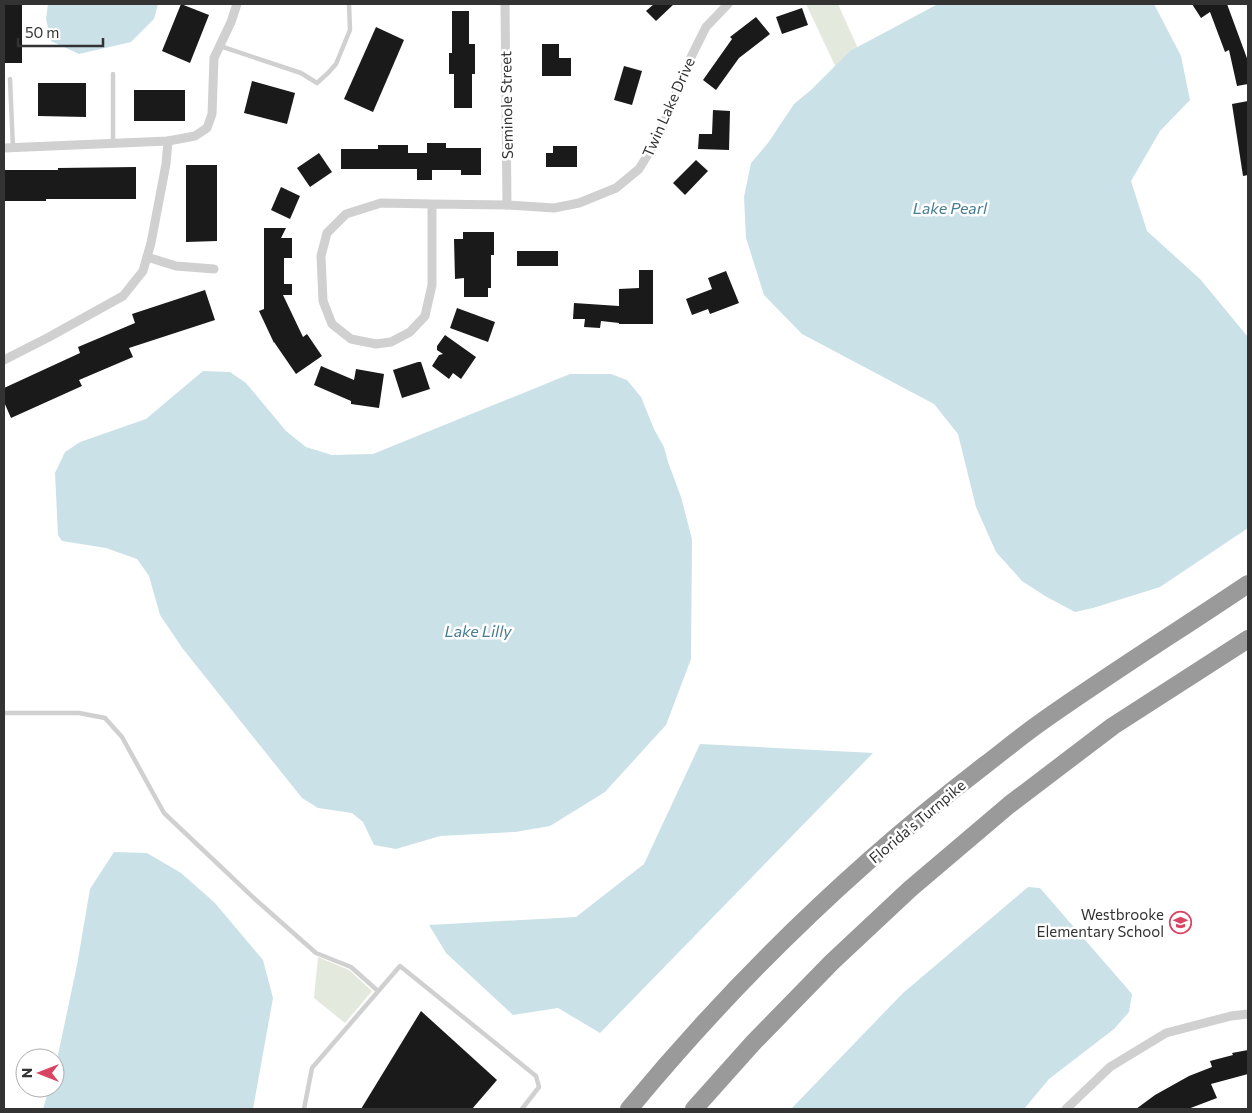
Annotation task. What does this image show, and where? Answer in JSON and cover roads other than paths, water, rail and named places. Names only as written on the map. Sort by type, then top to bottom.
[{"type":"highway","name":"Florida's Turnpike","points":[[629,1109],[726,999],[802,921],[885,846],[953,789],[1036,726],[1248,584]]},
{"type":"highway","points":[[694,1109],[753,1043],[832,962],[910,889],[1009,805],[1113,726],[1248,639]]},
{"type":"street","points":[[8,148],[168,141],[195,136],[207,128],[212,114],[214,58],[231,22],[237,4]]},
{"type":"street","name":"Seminole Street","points":[[505,4],[507,205]]},
{"type":"street","name":"Twin Lake Drive","points":[[432,204],[554,208],[578,203],[616,188],[639,170],[657,140],[692,54],[706,27],[728,4]]},
{"type":"street","points":[[4,360],[122,296],[143,271],[151,243],[166,164],[168,141]]},
{"type":"street","points":[[381,203],[432,204],[432,285],[425,316],[410,332],[391,342],[376,344],[351,339],[332,324],[323,302],[322,256],[327,233],[346,214],[381,203]]},
{"type":"street","points":[[147,257],[176,266],[214,269]]},
{"type":"street","points":[[1066,1109],[1110,1067],[1166,1033],[1231,1016],[1248,1014]]},
{"type":"lane","points":[[220,46],[301,73],[317,83],[336,64],[350,30],[349,4]]},
{"type":"lane","points":[[112,74],[113,143]]},
{"type":"lane","points":[[8,148],[10,79]]},
{"type":"lane","points":[[4,713],[79,713],[105,718],[122,736],[164,813],[256,900],[316,953],[351,967],[378,991]]},
{"type":"lane","points":[[304,1109],[312,1068],[400,966],[536,1076],[539,1087],[522,1109]]},
{"type":"water","points":[[48,4],[158,4],[154,19],[131,42],[79,54],[51,41],[46,19]]},
{"type":"water","name":"Lake Pearl","points":[[938,4],[1154,4],[1181,56],[1190,100],[1160,131],[1131,181],[1147,231],[1200,279],[1248,337],[1248,528],[1160,587],[1075,612],[1022,581],[996,552],[976,507],[958,434],[934,404],[802,334],[764,295],[746,238],[744,197],[751,163],[768,143],[794,104],[811,90],[850,51]]},
{"type":"water","name":"Lake Lilly","points":[[203,371],[230,372],[246,383],[286,431],[306,447],[332,455],[373,454],[570,374],[611,374],[627,380],[641,397],[654,429],[664,447],[681,497],[692,539],[691,659],[666,725],[605,792],[550,826],[515,832],[440,836],[396,849],[374,845],[363,822],[352,813],[318,808],[302,798],[183,649],[160,615],[149,576],[137,559],[106,548],[62,541],[58,535],[55,473],[65,452],[80,442],[146,419]]},
{"type":"water","points":[[700,744],[873,753],[600,1033],[558,1008],[513,1015],[446,953],[429,925],[576,917],[644,864]]},
{"type":"water","points":[[114,852],[147,853],[181,873],[215,903],[263,960],[273,998],[253,1109],[43,1109],[46,1098],[65,1098],[65,1048],[59,1048],[77,965],[90,889]]},
{"type":"water","points":[[1028,887],[1040,888],[1132,994],[1129,1012],[1114,1029],[1049,1079],[1024,1109],[791,1109],[903,993]]},
{"type":"place","name":"Westbrooke Elementary School","points":[[1180,923]]}]
